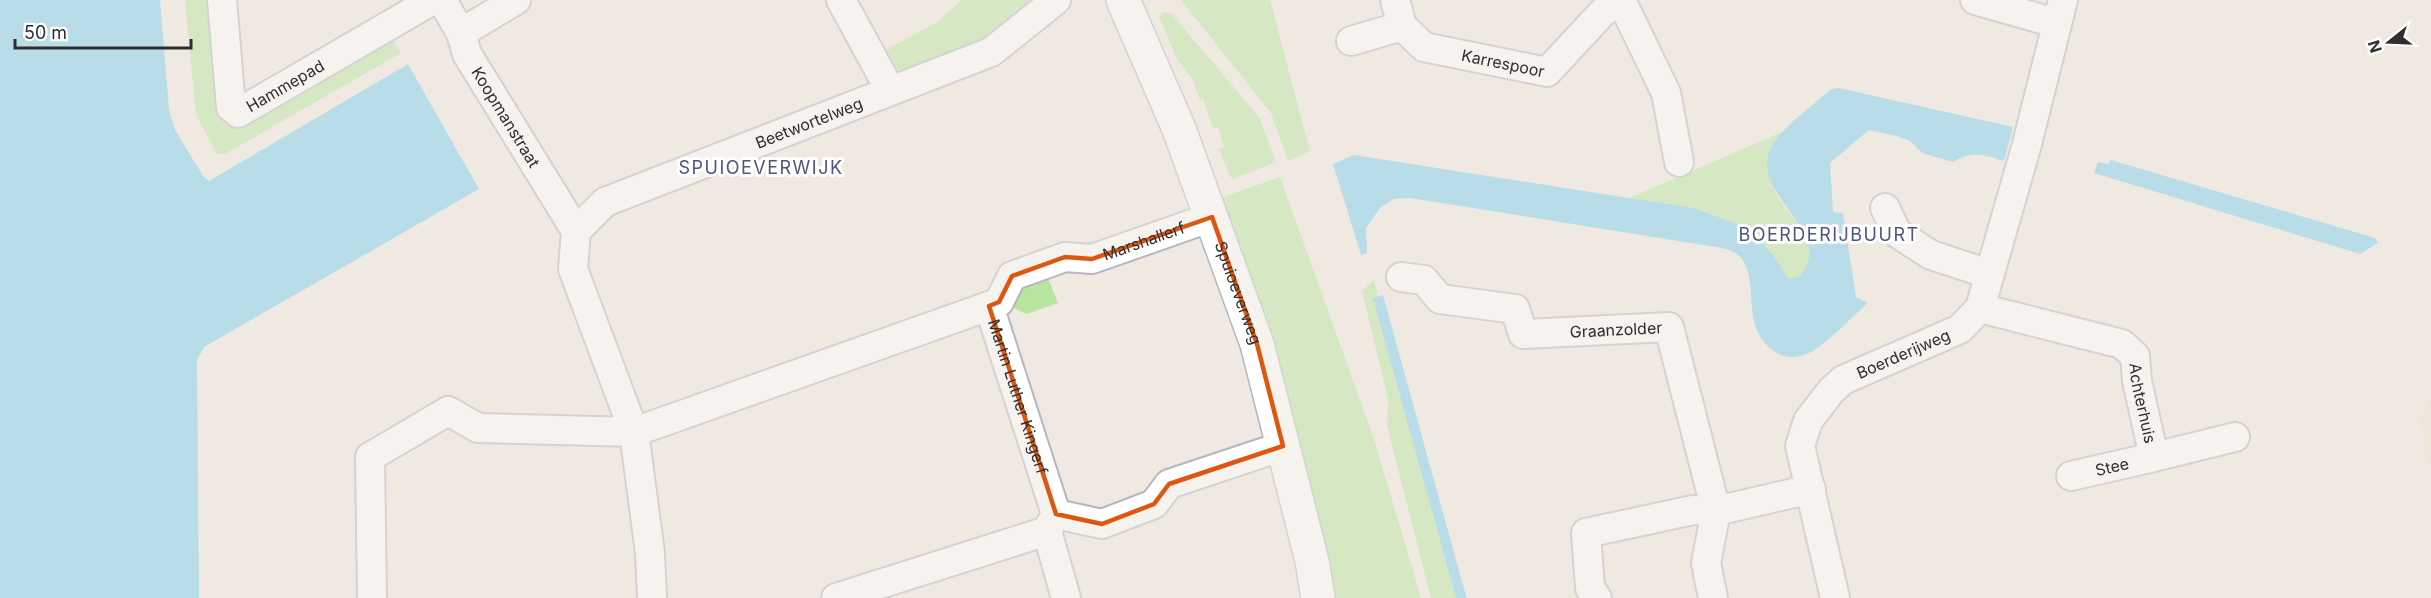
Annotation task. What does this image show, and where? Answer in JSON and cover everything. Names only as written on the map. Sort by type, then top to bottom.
[{"type":"street","name":"Hammepad","points":[[222,0],[231,107],[238,113],[433,0]]},
{"type":"street","name":"Koopmanstraat","points":[[442,0],[461,33],[467,54],[576,231]]},
{"type":"street","points":[[461,33],[516,0]]},
{"type":"street","points":[[841,0],[890,90]]},
{"type":"street","name":"Beetwortelweg","points":[[576,231],[605,202],[991,52],[1056,0]]},
{"type":"street","name":"Spuioeverweg","points":[[1123,0],[1179,129],[1257,344],[1318,598]]},
{"type":"street","points":[[1975,0],[2060,12]]},
{"type":"street","name":"Karrespoor","points":[[1351,41],[1398,13],[1424,47],[1547,72],[1610,3],[1666,93],[1679,162]]},
{"type":"street","name":"Boerderijweg","points":[[1835,598],[1800,446],[1808,421],[1831,391],[1843,380],[1960,329],[1980,308],[2027,144],[2060,12]]},
{"type":"street","points":[[1885,208],[1897,233],[1931,255],[1989,274]]},
{"type":"street","name":"Marshallerf","points":[[989,306],[999,302],[1012,276],[1065,257],[1092,259],[1212,217]]},
{"type":"street","points":[[576,231],[573,269],[634,432],[650,553],[652,598]]},
{"type":"street","name":"Graanzolder","points":[[1401,277],[1424,280],[1440,299],[1515,309],[1523,334],[1669,327],[1716,511],[1706,563],[1713,598]]},
{"type":"street","name":"Martin Luther Kingerf","points":[[634,432],[989,306],[1051,523],[1066,598]]},
{"type":"street","name":"Achterhuis","points":[[1980,308],[2122,344],[2134,356],[2137,381],[2154,457],[2235,437]]},
{"type":"street","points":[[372,598],[370,457],[448,411],[478,428],[634,432]]},
{"type":"street","points":[[836,598],[1051,523],[1102,524],[1154,504],[1169,484],[1283,446]]},
{"type":"street","name":"Stee","points":[[2071,476],[2154,457]]},
{"type":"street","points":[[1597,598],[1590,588],[1586,533],[1693,510],[1716,511],[1811,489]]},
{"type":"highlighted area","points":[[1212,217],[1257,344],[1283,446],[1169,484],[1154,504],[1102,524],[1056,514],[989,306],[999,302],[1012,276],[1065,257],[1092,259]]},
{"type":"shaded area","points":[[2431,397],[2431,467],[2429,467],[2419,418]]},
{"type":"green space","points":[[185,0],[219,0],[225,109],[389,34],[401,53],[225,154],[217,154],[197,117]]},
{"type":"green space","points":[[962,0],[1037,0],[1008,28],[904,79],[886,50],[937,22]]},
{"type":"green space","points":[[1181,0],[1270,0],[1310,151],[1288,161],[1271,113]]},
{"type":"green space","points":[[1163,12],[1171,13],[1259,117],[1276,162],[1233,179],[1230,176],[1219,149],[1224,147],[1218,127],[1213,129],[1203,98],[1200,100],[1192,78],[1177,59],[1159,17]]},
{"type":"green space","points":[[1784,131],[1771,149],[1771,178],[1779,198],[1802,230],[1810,253],[1807,265],[1798,277],[1788,278],[1774,256],[1749,228],[1630,198]]},
{"type":"green space","points":[[1280,177],[1374,439],[1421,598],[1335,598],[1275,371],[1218,199]]},
{"type":"green space","points":[[1044,268],[1058,303],[1026,314],[1004,303]]},
{"type":"green space","points":[[1374,280],[1378,296],[1374,299],[1456,598],[1431,598],[1387,426],[1388,399],[1362,291]]},
{"type":"water","points":[[0,0],[160,0],[169,110],[175,130],[203,176],[209,181],[408,64],[479,189],[204,347],[197,360],[199,598],[0,598]]},
{"type":"water","points":[[1839,88],[2013,127],[2004,161],[1972,155],[1953,162],[1922,153],[1910,141],[1900,137],[1869,130],[1830,163],[1833,212],[1843,213],[1856,297],[1868,303],[1819,347],[1798,356],[1788,357],[1778,354],[1764,341],[1757,330],[1754,318],[1747,270],[1738,255],[1722,248],[1410,198],[1394,199],[1380,208],[1366,228],[1367,253],[1361,255],[1333,164],[1354,155],[1693,208],[1749,228],[1774,256],[1788,278],[1798,277],[1808,262],[1809,246],[1802,230],[1771,182],[1767,165],[1771,148],[1783,132],[1831,89]]},
{"type":"water","points":[[2111,160],[2375,238],[2378,243],[2360,254],[2094,173],[2098,162],[2109,164]]},
{"type":"water","points":[[1383,295],[1467,598],[1456,598],[1373,298]]},
{"type":"district","name":"SPUIOEVERWIJK","points":[[761,168]]},
{"type":"district","name":"BOERDERIJBUURT","points":[[1829,235]]}]
